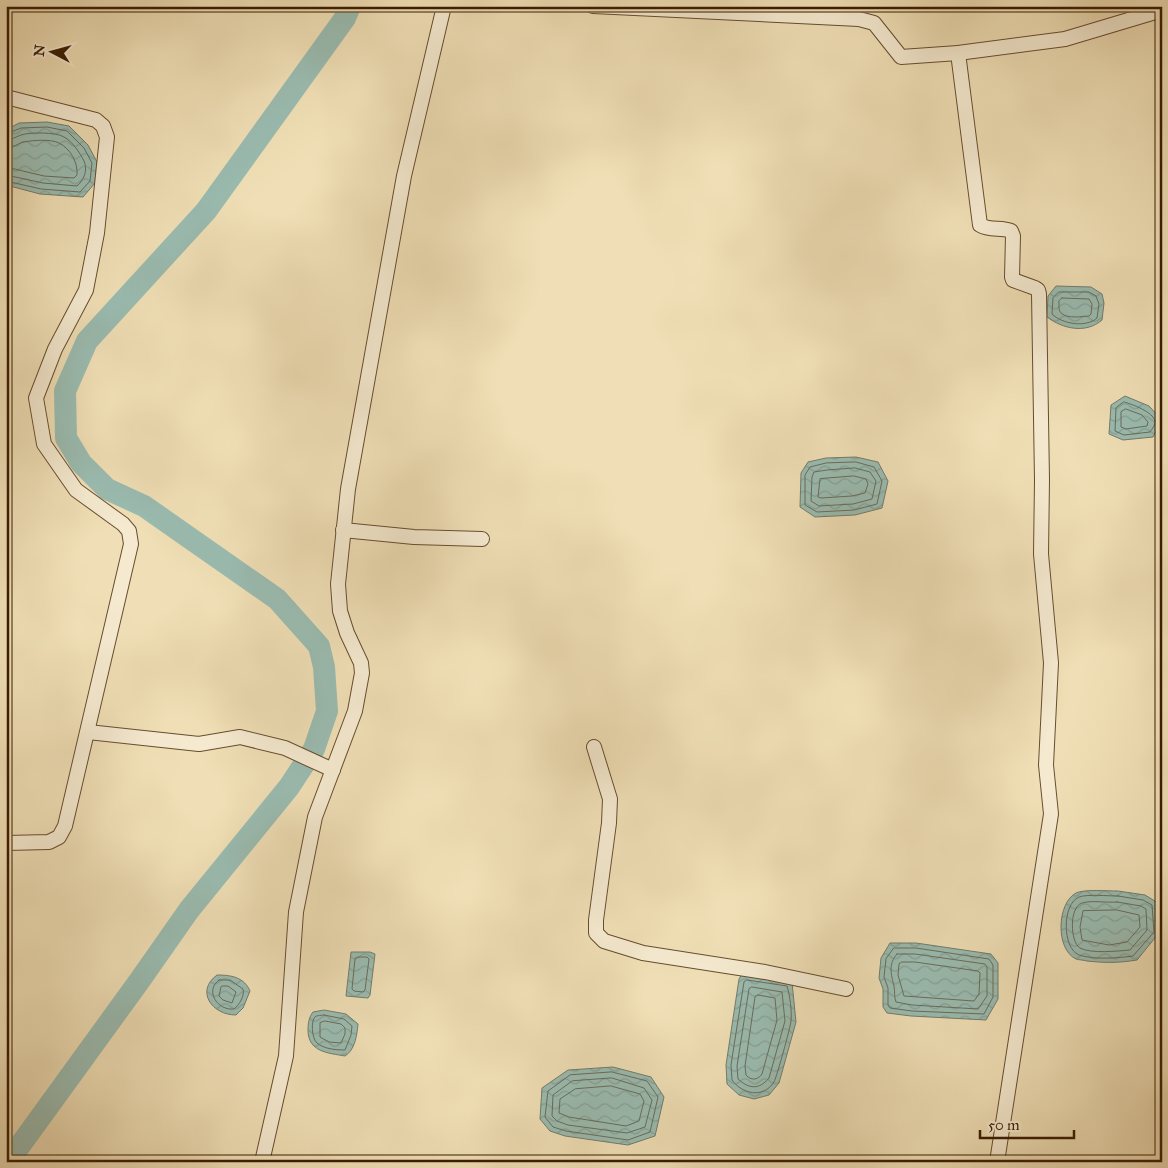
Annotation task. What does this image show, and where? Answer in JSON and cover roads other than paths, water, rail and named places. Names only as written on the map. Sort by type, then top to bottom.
[{"type":"street","points":[[262,1162],[286,1056],[296,912],[315,818],[330,769],[355,711],[362,673],[361,663],[347,633],[340,611],[338,584],[348,489],[404,176],[444,6]]},
{"type":"street","points":[[593,6],[859,19],[874,23],[901,57],[958,53],[1065,39],[1162,10]]},
{"type":"street","points":[[958,53],[980,225],[986,228],[1012,232],[1014,236],[1013,280],[1035,288],[1039,294],[1042,480],[1041,554],[1051,662],[1046,765],[1051,814],[997,1162]]},
{"type":"street","points":[[6,97],[96,120],[103,126],[108,137],[97,232],[86,290],[55,349],[36,398],[44,444],[76,490],[130,531],[131,544],[65,826],[59,837],[49,842],[6,843]]},
{"type":"street","points":[[343,530],[414,537],[482,539]]},
{"type":"street","points":[[88,732],[199,744],[240,737],[284,748],[330,769]]},
{"type":"street","points":[[594,747],[610,799],[609,823],[596,920],[596,933],[604,941],[643,953],[765,972],[846,989]]},
{"type":"water","points":[[47,122],[69,126],[88,145],[97,162],[95,183],[83,197],[40,194],[6,185],[6,130],[19,123]]},
{"type":"water","points":[[1056,286],[1091,287],[1102,294],[1104,303],[1102,320],[1089,327],[1074,328],[1067,327],[1047,317],[1048,296]]},
{"type":"water","points":[[1125,396],[1149,406],[1162,420],[1153,437],[1123,440],[1109,434],[1111,405]]},
{"type":"water","points":[[856,457],[878,462],[888,481],[882,508],[855,515],[815,517],[800,507],[801,473],[808,462],[826,458]]},
{"type":"water","points":[[1096,890],[1145,895],[1158,903],[1159,933],[1137,960],[1106,962],[1076,959],[1069,954],[1064,946],[1061,926],[1065,906],[1076,893]]},
{"type":"water","points":[[890,943],[916,943],[991,954],[998,963],[998,999],[986,1020],[887,1013],[883,1007],[883,989],[879,978],[881,958]]},
{"type":"water","points":[[351,952],[370,952],[375,954],[370,995],[368,998],[346,996]]},
{"type":"water","points":[[742,974],[792,982],[796,1022],[779,1083],[769,1095],[754,1099],[739,1095],[727,1084],[726,1065],[739,979]]},
{"type":"water","points":[[217,975],[241,980],[250,991],[243,1008],[236,1015],[220,1011],[209,1001],[207,988]]},
{"type":"water","points":[[324,1010],[346,1014],[358,1024],[353,1046],[345,1056],[320,1050],[311,1043],[308,1030],[310,1018],[313,1012]]},
{"type":"water","points":[[613,1067],[651,1077],[664,1097],[655,1136],[628,1145],[565,1136],[550,1131],[540,1119],[542,1088],[568,1070]]},
{"type":"waterway","points":[[8,1162],[189,910],[289,787],[314,749],[327,711],[324,667],[319,646],[277,599],[144,506],[107,489],[81,463],[66,438],[65,391],[87,341],[206,211],[345,18],[350,6]]}]
